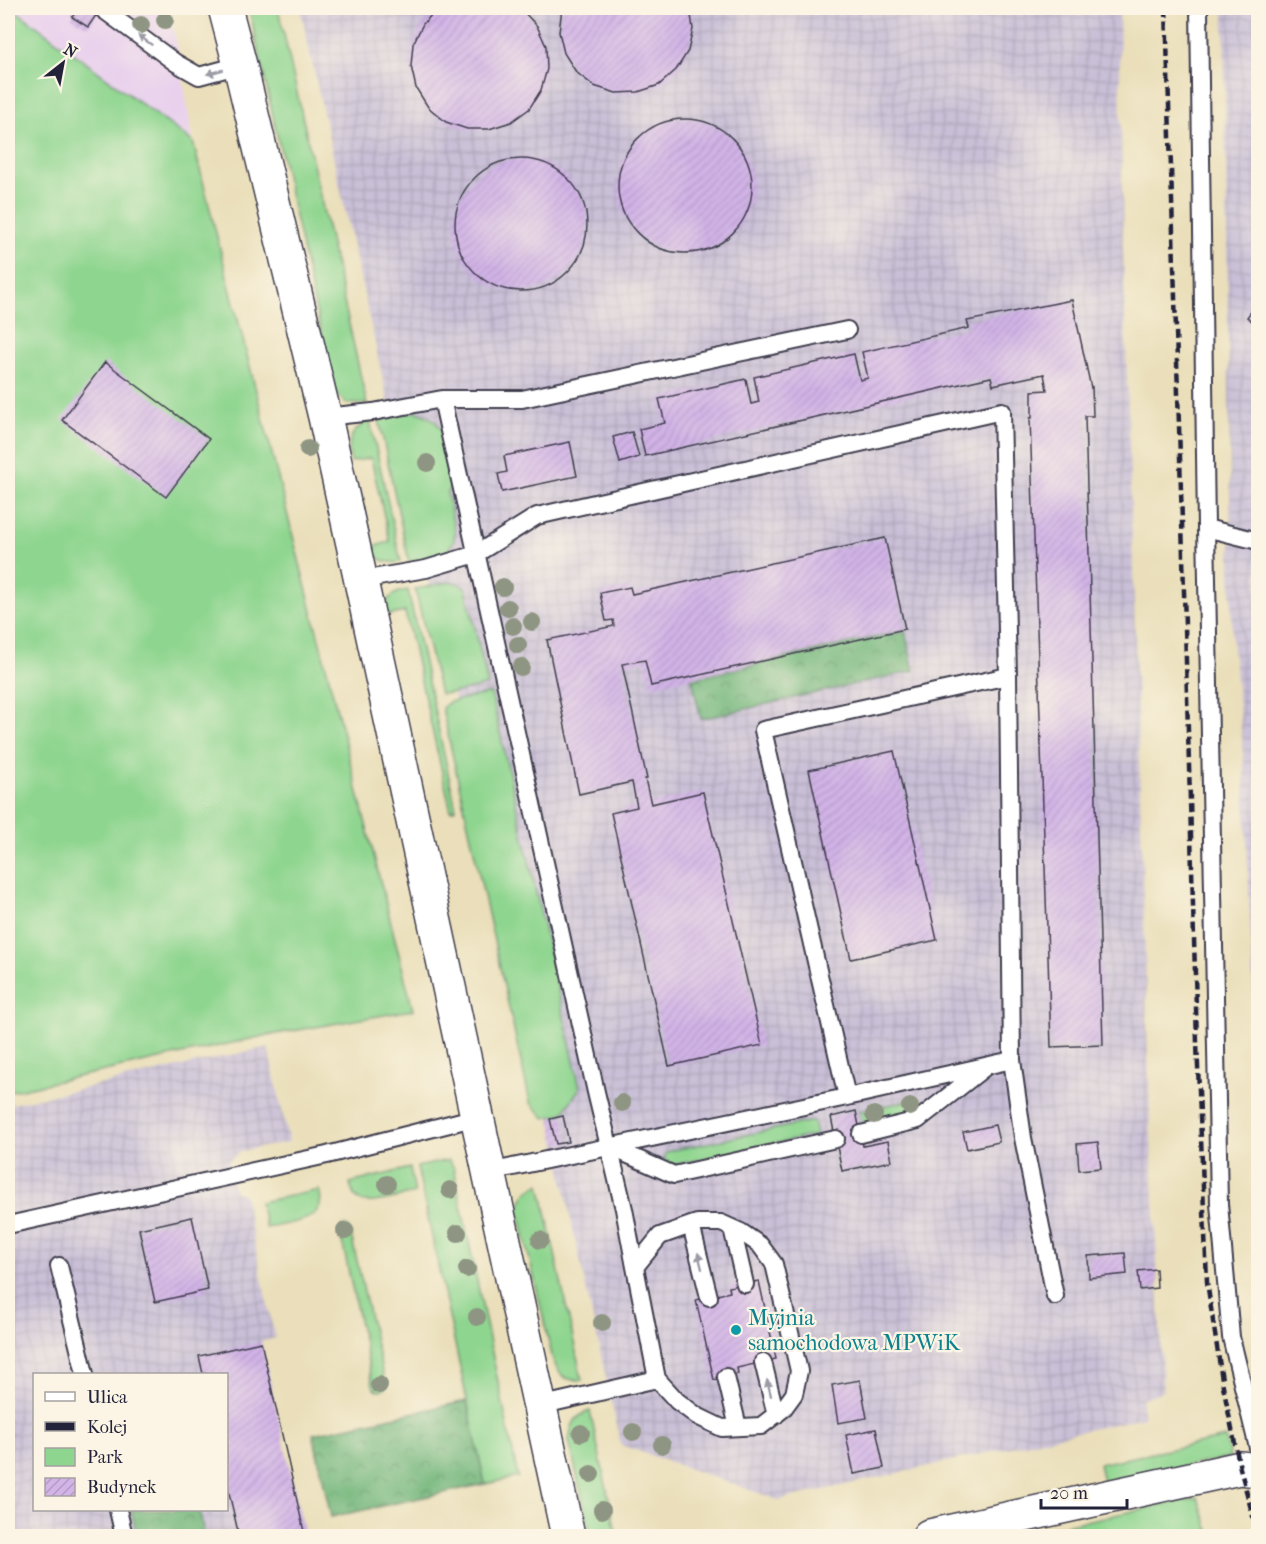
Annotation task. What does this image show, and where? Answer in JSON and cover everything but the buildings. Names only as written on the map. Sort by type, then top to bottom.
[{"type":"street","points":[[225,8],[325,417],[568,1536]]},
{"type":"street","points":[[929,1536],[1240,1468],[1258,1470]]},
{"type":"lane","points":[[101,8],[176,63],[199,76],[240,65]]},
{"type":"lane","points":[[1199,8],[1219,1204],[1231,1337],[1258,1448]]},
{"type":"lane","points":[[325,417],[373,412],[442,399],[522,399],[847,330]]},
{"type":"lane","points":[[442,399],[624,1209],[635,1267],[657,1379],[677,1401],[697,1416],[722,1428],[761,1426],[783,1409],[794,1394],[798,1371],[774,1264],[760,1245],[741,1232],[721,1223],[697,1223],[660,1236],[635,1267]]},
{"type":"lane","points":[[361,580],[426,568],[476,554],[537,516],[1002,411],[1008,676],[1012,1060],[1023,1138],[1054,1296]]},
{"type":"lane","points":[[1206,528],[1258,541]]},
{"type":"lane","points":[[847,1097],[763,730],[1008,676]]},
{"type":"lane","points":[[489,1172],[1012,1060]]},
{"type":"lane","points":[[861,1134],[918,1120],[987,1065]]},
{"type":"lane","points":[[8,1226],[327,1155],[477,1117]]},
{"type":"lane","points":[[608,1146],[674,1175],[836,1139]]},
{"type":"lane","points":[[691,1225],[709,1297]]},
{"type":"lane","points":[[732,1228],[745,1284]]},
{"type":"lane","points":[[59,1266],[85,1373]]},
{"type":"lane","points":[[763,1362],[776,1414]]},
{"type":"lane","points":[[726,1377],[738,1427]]},
{"type":"lane","points":[[539,1406],[657,1379]]},
{"type":"lane","points":[[118,1511],[124,1536]]},
{"type":"shaded area","points":[[12,8],[168,8],[179,54],[193,142]]},
{"type":"shaded area","points":[[300,8],[1119,8],[1123,249],[1150,1118],[1163,1391],[1141,1399],[1144,1417],[779,1500],[621,1445],[552,1123]]},
{"type":"shaded area","points":[[1224,8],[1258,8],[1258,1105],[1243,747],[1232,638]]},
{"type":"shaded area","points":[[268,1047],[289,1142],[241,1151],[228,1161],[234,1191],[244,1195],[275,1338],[261,1342],[305,1536],[8,1536],[8,1105]]},
{"type":"green space","points":[[8,8],[12,8],[193,142],[413,1010],[264,1036],[8,1092]]},
{"type":"green space","points":[[249,8],[278,8],[367,404],[348,404],[338,396],[335,389]]},
{"type":"green space","points":[[415,411],[434,420],[441,429],[454,481],[447,493],[455,531],[454,541],[445,553],[409,562],[379,420]]},
{"type":"green space","points":[[370,421],[401,562],[383,560],[376,556],[371,547],[390,542],[371,458],[351,462],[349,449],[351,437],[358,428]]},
{"type":"green space","points":[[455,582],[466,589],[488,685],[440,694],[415,589]]},
{"type":"green space","points":[[408,590],[456,809],[451,811],[405,612],[385,616],[387,601],[398,593]]},
{"type":"green space","points":[[905,631],[914,671],[701,719],[692,679]]},
{"type":"green space","points":[[491,693],[580,1088],[562,1114],[545,1118],[530,1102],[442,708],[449,702]]},
{"type":"green space","points":[[916,1099],[919,1112],[863,1124],[860,1111]]},
{"type":"green space","points":[[813,1121],[816,1135],[674,1165],[668,1165],[665,1161],[665,1154],[669,1151]]},
{"type":"green space","points":[[448,1160],[453,1166],[518,1477],[485,1484],[417,1167]]},
{"type":"green space","points":[[410,1168],[415,1193],[379,1201],[362,1202],[352,1190],[350,1183]]},
{"type":"green space","points":[[540,1184],[582,1380],[571,1380],[563,1376],[553,1360],[518,1209],[526,1194]]},
{"type":"green space","points":[[319,1190],[321,1201],[313,1215],[295,1222],[266,1228],[260,1202]]},
{"type":"green space","points":[[345,1226],[350,1230],[385,1384],[385,1388],[380,1391],[373,1385],[340,1231]]},
{"type":"green space","points":[[467,1401],[485,1484],[331,1517],[313,1434]]},
{"type":"green space","points":[[590,1411],[617,1536],[591,1536],[569,1441],[574,1422]]},
{"type":"green space","points":[[1226,1438],[1230,1458],[1103,1481],[1099,1464]]},
{"type":"green space","points":[[1197,1498],[1211,1536],[1012,1536]]},
{"type":"green space","points":[[131,1511],[199,1511],[205,1536],[137,1536]]},
{"type":"railway","points":[[1166,8],[1197,1043],[1207,1282],[1223,1386],[1240,1468],[1258,1535]]},
{"type":"place","name":"Myjnia samochodowa MPWiK","points":[[736,1330]]}]
